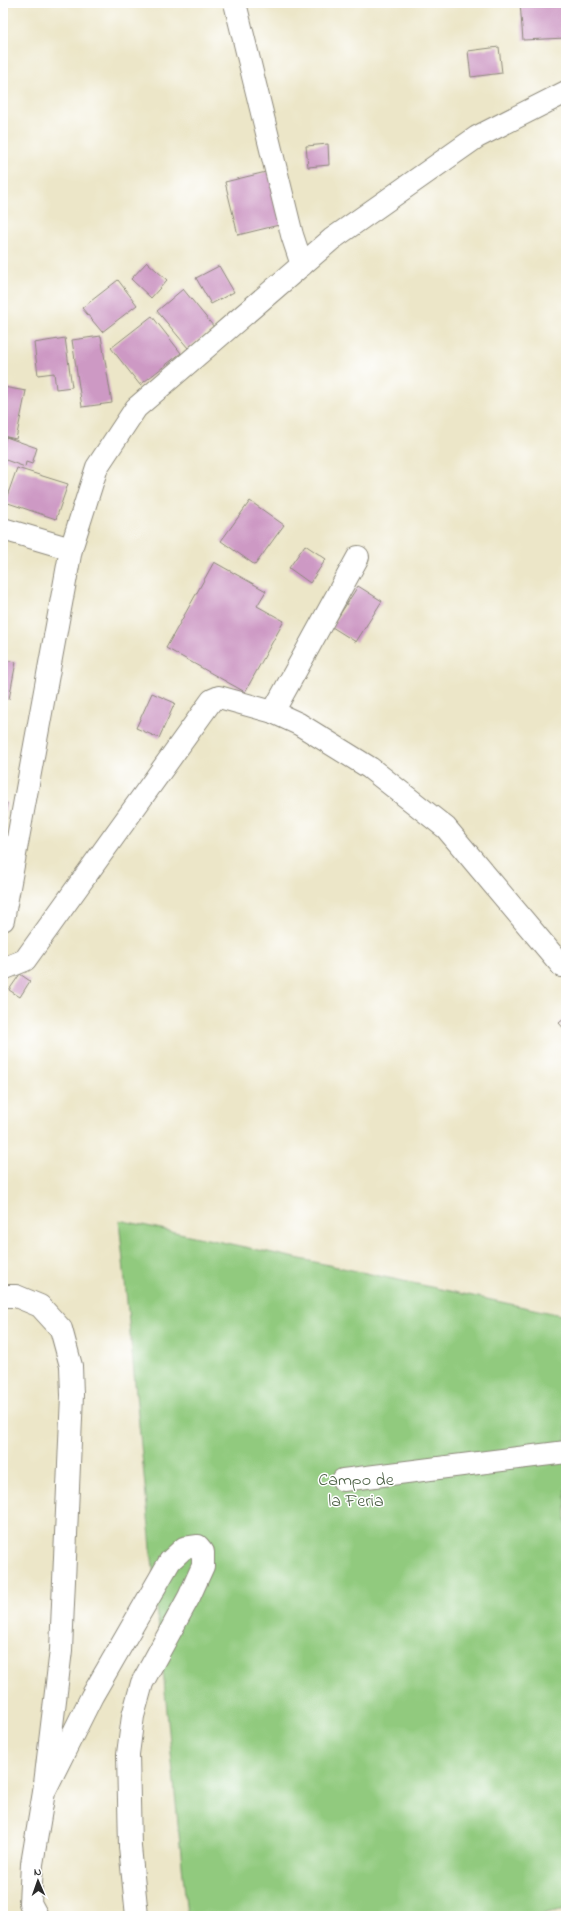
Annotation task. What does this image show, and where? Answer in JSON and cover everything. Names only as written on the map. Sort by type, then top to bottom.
[{"type":"street","points":[[235,3],[292,235],[302,265]]},
{"type":"street","points":[[4,910],[71,549],[97,466],[136,408],[332,239],[477,137],[566,92]]},
{"type":"street","points":[[3,530],[71,549]]},
{"type":"street","points":[[272,712],[358,557]]},
{"type":"street","points":[[3,969],[25,960],[212,700],[219,697],[227,698],[272,712],[299,724],[370,768],[446,828],[562,966]]},
{"type":"street","points":[[3,1296],[16,1296],[40,1306],[61,1329],[71,1366],[72,1396],[61,1650],[44,1792],[32,1864],[30,1903],[37,1916]]},
{"type":"street","points":[[343,1480],[566,1452]]},
{"type":"street","points":[[44,1792],[92,1696],[170,1561],[184,1548],[198,1546],[203,1552],[203,1566],[189,1597],[142,1683],[133,1716],[128,1754],[130,1847],[136,1916]]},
{"type":"green space","name":"Campo de la Feria","points":[[119,1220],[566,1316],[566,1909],[532,1916],[187,1916]]},
{"type":"building","points":[[520,3],[565,3],[566,38],[523,40]]},
{"type":"building","points":[[499,47],[502,73],[471,77],[468,51]]},
{"type":"building","points":[[328,144],[329,165],[308,167],[306,146]]},
{"type":"building","points":[[270,171],[283,224],[238,235],[225,182]]},
{"type":"building","points":[[147,262],[167,280],[151,298],[131,279]]},
{"type":"building","points":[[219,266],[234,292],[211,304],[196,278]]},
{"type":"building","points":[[118,280],[137,305],[102,332],[82,308]]},
{"type":"building","points":[[183,289],[214,327],[188,348],[157,311]]},
{"type":"building","points":[[152,316],[181,353],[140,385],[111,348]]},
{"type":"building","points":[[101,336],[112,403],[82,407],[72,340]]},
{"type":"building","points":[[65,338],[72,387],[56,389],[54,373],[38,375],[34,343]]},
{"type":"building","points":[[3,387],[26,391],[16,439],[3,436]]},
{"type":"building","points":[[6,437],[37,448],[32,464],[26,462],[25,467],[3,459],[3,445]]},
{"type":"building","points":[[17,468],[68,484],[56,519],[5,502]]},
{"type":"building","points":[[250,501],[284,525],[255,565],[221,541]]},
{"type":"building","points":[[305,545],[326,559],[310,583],[289,568]]},
{"type":"building","points":[[214,562],[266,591],[257,606],[284,621],[245,692],[166,648]]},
{"type":"building","points":[[358,586],[382,601],[356,642],[332,627]]},
{"type":"building","points":[[3,660],[16,662],[9,699],[3,698]]},
{"type":"building","points":[[152,693],[175,703],[159,738],[136,728]]},
{"type":"building","points":[[3,802],[7,803],[4,815],[3,815]]},
{"type":"building","points":[[20,974],[30,981],[20,997],[9,990]]},
{"type":"building","points":[[566,1017],[566,1031],[559,1023]]}]
